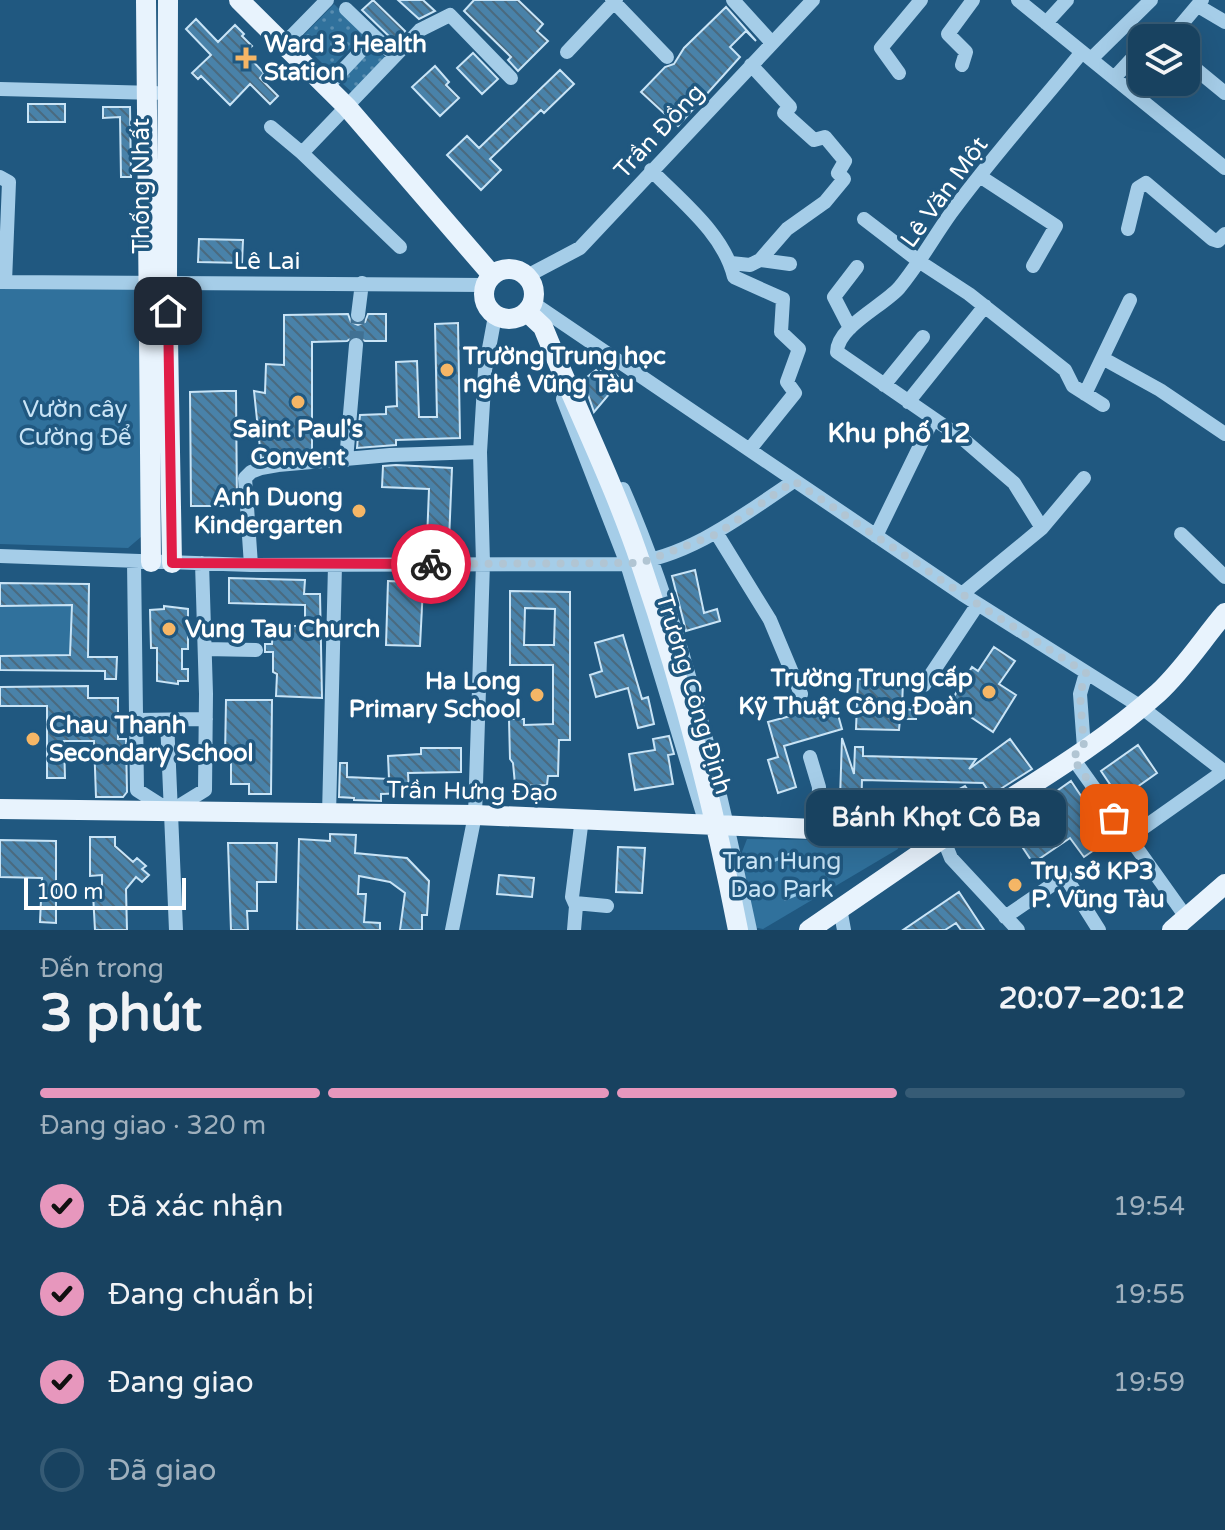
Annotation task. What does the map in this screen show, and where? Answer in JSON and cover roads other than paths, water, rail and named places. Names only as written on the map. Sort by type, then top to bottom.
[{"type":"main road","name":"Thống Nhất","points":[[146,0],[156,93],[160,426],[152,562]]},
{"type":"main road","name":"Thống Nhất","points":[[156,93],[168,0]]},
{"type":"main road","points":[[239,0],[347,107],[489,280],[486,306],[495,316],[509,320],[530,308],[534,292],[527,276],[510,269],[489,280]]},
{"type":"main road","name":"Trương Công Định","points":[[530,308],[543,327],[640,562],[717,825]]},
{"type":"main road","points":[[809,930],[943,838],[961,830],[1078,753],[1141,707],[1160,691],[1225,613]]},
{"type":"main road","name":"Trần Hưng Đạo","points":[[0,809],[582,818],[910,833],[943,838]]},
{"type":"main road","points":[[717,825],[738,930]]},
{"type":"main road","points":[[1179,924],[1225,884]]},
{"type":"street","points":[[284,44],[327,0]]},
{"type":"street","points":[[733,0],[772,43]]},
{"type":"street","name":"Trần Đồng","points":[[527,276],[580,248],[813,0]]},
{"type":"street","points":[[899,73],[881,48],[921,0]]},
{"type":"street","points":[[962,65],[966,52],[948,34],[973,0]]},
{"type":"street","points":[[1018,0],[1225,168]]},
{"type":"street","points":[[1046,23],[1067,0]]},
{"type":"street","name":"Lê Văn Một","points":[[884,385],[837,352],[837,344],[850,328],[890,298],[920,262],[953,211],[1087,55],[1151,0]]},
{"type":"street","points":[[567,52],[614,1],[667,57]]},
{"type":"street","points":[[1182,24],[1200,3],[1225,22]]},
{"type":"street","points":[[346,9],[395,56]]},
{"type":"street","points":[[302,153],[420,30],[450,15],[511,78]]},
{"type":"street","points":[[327,87],[374,37]]},
{"type":"street","points":[[1114,78],[1128,63]]},
{"type":"street","points":[[731,263],[750,265],[760,260],[787,229],[825,202],[844,179],[838,173],[845,161],[825,137],[814,140],[784,113],[790,107],[751,65]]},
{"type":"street","points":[[1200,72],[1225,93]]},
{"type":"street","points":[[0,89],[156,93]]},
{"type":"street","points":[[271,127],[400,247]]},
{"type":"street","points":[[651,170],[707,227],[731,263],[734,277],[783,299],[781,332],[799,349],[787,382],[795,393],[750,449]]},
{"type":"street","points":[[0,177],[9,182],[2,282]]},
{"type":"street","points":[[981,177],[1056,226],[1033,266]]},
{"type":"street","points":[[1128,229],[1138,188],[1146,183],[1212,239],[1218,241],[1225,234]]},
{"type":"street","points":[[864,219],[985,306],[1065,370],[1073,386],[1103,405]]},
{"type":"street","points":[[760,260],[790,264]]},
{"type":"street","points":[[850,328],[834,297],[857,267]]},
{"type":"street","name":"Lê Lai","points":[[2,282],[362,283],[489,280]]},
{"type":"street","points":[[358,315],[362,283]]},
{"type":"street","points":[[1085,394],[1130,300]]},
{"type":"street","points":[[908,402],[985,306]]},
{"type":"street","points":[[530,308],[750,449],[962,594],[1141,707],[1225,771],[1129,838]]},
{"type":"street","points":[[453,930],[475,815],[483,563],[480,452],[485,370],[495,316]]},
{"type":"street","points":[[923,337],[884,385],[963,439],[1014,483],[1042,528]]},
{"type":"street","points":[[346,460],[356,345]]},
{"type":"street","points":[[1104,359],[1160,390],[1225,434]]},
{"type":"street","points":[[876,536],[933,419]]},
{"type":"street","points":[[251,565],[245,478],[251,472],[261,468],[390,455],[480,452]]},
{"type":"street","points":[[962,594],[1042,528],[1084,478]]},
{"type":"street","points":[[0,556],[251,565],[640,562],[717,534],[794,481]]},
{"type":"street","points":[[717,534],[770,620],[801,694]]},
{"type":"street","points":[[1181,534],[1225,577]]},
{"type":"street","name":"Thống Nhất","points":[[152,562],[135,720],[137,790],[170,811]]},
{"type":"street","points":[[170,811],[205,790],[202,563]]},
{"type":"street","points":[[329,815],[335,565]]},
{"type":"street","points":[[924,685],[978,604]]},
{"type":"street","points":[[205,649],[256,650]]},
{"type":"street","points":[[1086,673],[1080,694],[1078,753],[1179,924]]},
{"type":"street","points":[[135,720],[206,719]]},
{"type":"street","points":[[167,720],[176,930]]},
{"type":"street","points":[[810,757],[819,787],[818,829]]},
{"type":"street","points":[[574,930],[573,882],[582,818]]},
{"type":"street","name":"Trương Công Định","points":[[717,825],[728,930]]},
{"type":"street","name":"Trương Công Định","points":[[717,825],[750,930]]},
{"type":"street","points":[[943,838],[951,858],[1018,930]]},
{"type":"street","points":[[1005,917],[1065,876],[1099,930]]},
{"type":"street","points":[[575,903],[607,906]]},
{"type":"street","points":[[840,908],[844,930]]},
{"type":"waterway","points":[[770,862],[793,853]]},
{"type":"waterway","points":[[785,899],[810,889]]},
{"type":"tunnel","points":[[356,345],[358,315]]},
{"type":"place","name":"Ward 3 Health Station","points":[[246,58]]},
{"type":"place","name":"Trường Trung học nghề Vũng Tàu","points":[[447,370]]},
{"type":"place","name":"Saint Paul's Convent","points":[[298,402]]},
{"type":"place","name":"Anh Duong Kindergarten","points":[[359,511]]},
{"type":"place","name":"Vung Tau Church","points":[[169,629]]},
{"type":"place","name":"Trường Trung cấp Kỹ Thuật Công Đoàn","points":[[989,692]]},
{"type":"place","name":"Ha Long Primary School","points":[[537,695]]},
{"type":"place","name":"Chau Thanh Secondary School","points":[[33,739]]},
{"type":"place","name":"Bánh Khọt Cô Ba","points":[[1114,818]]},
{"type":"place","name":"Trụ sở KP3 P. Vũng Tàu","points":[[1015,885]]},
{"type":"district","name":"Khu phố 12","points":[[899,433]]},
{"type":"park label","name":"Vườn cây Cường Để","points":[[75,423]]},
{"type":"park label","name":"Tran Hung Dao Park","points":[[782,875]]}]
